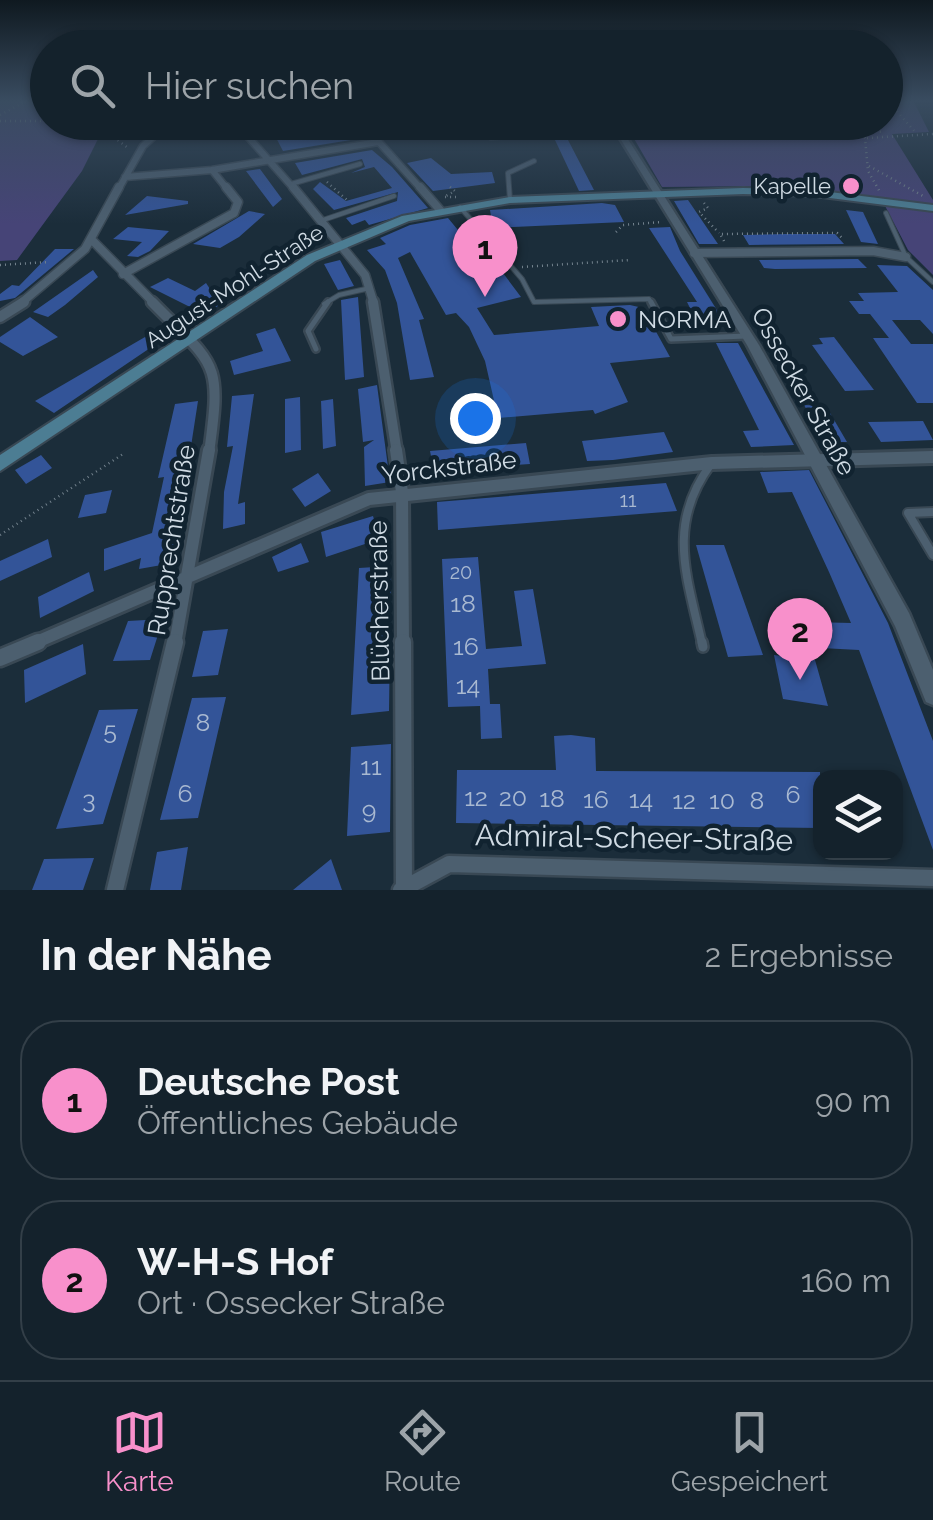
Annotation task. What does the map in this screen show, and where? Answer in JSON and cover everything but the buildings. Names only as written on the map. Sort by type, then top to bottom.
[{"type":"main road","name":"August-Mohl-Straße","points":[[0,464],[342,242],[440,210],[510,200],[697,193],[814,193],[885,207],[932,208]]},
{"type":"street","points":[[0,317],[48,284],[92,240],[135,152],[147,142]]},
{"type":"street","name":"Blücherstraße","points":[[252,142],[342,242],[370,288],[378,318],[402,492],[403,889]]},
{"type":"street","points":[[126,177],[212,170],[378,142],[440,210]]},
{"type":"street","name":"Ossecker Straße","points":[[624,142],[746,336],[902,620],[927,668],[933,695]]},
{"type":"street","points":[[123,274],[234,213],[238,202],[212,170]]},
{"type":"street","name":"Rupprechtstraße","points":[[92,240],[210,360],[217,382],[192,574],[171,677],[115,890]]},
{"type":"street","points":[[694,253],[853,251],[906,257]]},
{"type":"street","name":"Yorckstraße","points":[[0,658],[308,522],[402,492],[712,462],[933,457]]},
{"type":"street","name":"Admiral-Scheer-Straße","points":[[403,889],[449,864],[933,878]]},
{"type":"lane","points":[[510,200],[508,172],[534,162]]},
{"type":"lane","points":[[291,184],[360,164]]},
{"type":"lane","points":[[323,220],[394,196]]},
{"type":"lane","points":[[461,206],[534,302],[648,299],[672,340],[746,336]]},
{"type":"lane","points":[[885,207],[906,257],[933,282]]},
{"type":"lane","points":[[316,349],[308,331],[314,314],[335,294],[370,288]]},
{"type":"lane","points":[[703,648],[686,560],[685,528],[689,496],[712,462]]},
{"type":"lane","points":[[933,512],[908,513],[933,555]]},
{"type":"path","points":[[121,142],[135,152]]},
{"type":"path","points":[[865,142],[868,165],[885,207]]},
{"type":"path","points":[[868,165],[919,192],[932,208]]},
{"type":"path","points":[[319,174],[356,208]]},
{"type":"path","points":[[450,187],[455,191],[444,197],[456,197],[461,206]]},
{"type":"path","points":[[697,193],[708,208],[700,212],[732,252]]},
{"type":"path","points":[[616,232],[623,225],[673,221]]},
{"type":"path","points":[[774,228],[778,234]]},
{"type":"path","points":[[720,234],[837,232],[853,251]]},
{"type":"path","points":[[514,271],[528,264],[630,260]]},
{"type":"path","points":[[0,265],[48,262]]},
{"type":"path","points":[[0,535],[123,454]]},
{"type":"shaded area","points":[[0,142],[97,142],[82,171],[17,260],[0,261]]},
{"type":"shaded area","points":[[636,142],[897,142],[933,200],[933,275],[908,250],[883,202],[771,186],[662,187]]},
{"type":"place","name":"Kapelle","points":[[851,186]]},
{"type":"place","name":"Deutsche Post","points":[[485,297]]},
{"type":"place","name":"NORMA","points":[[618,319]]},
{"type":"place","name":"W-H-S Hof","points":[[800,680]]}]
